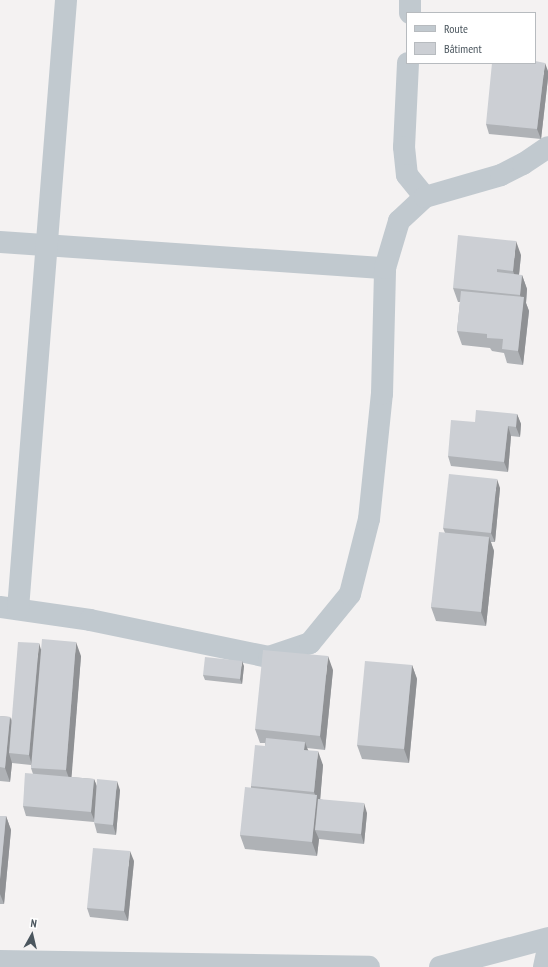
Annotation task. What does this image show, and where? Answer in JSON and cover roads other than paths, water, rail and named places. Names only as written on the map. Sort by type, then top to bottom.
[{"type":"street","points":[[66,0],[47,245],[9,608],[90,620],[269,657],[310,643],[350,594],[369,519],[382,394],[385,268],[399,221],[425,197],[501,175],[523,164],[548,147]]},
{"type":"street","points":[[410,0],[410,12]]},
{"type":"street","points":[[408,64],[404,147],[407,175],[425,197]]},
{"type":"street","points":[[0,242],[385,268]]},
{"type":"street","points":[[440,967],[548,938]]},
{"type":"street","points":[[544,967],[548,948]]},
{"type":"street","points":[[0,961],[369,967]]}]
